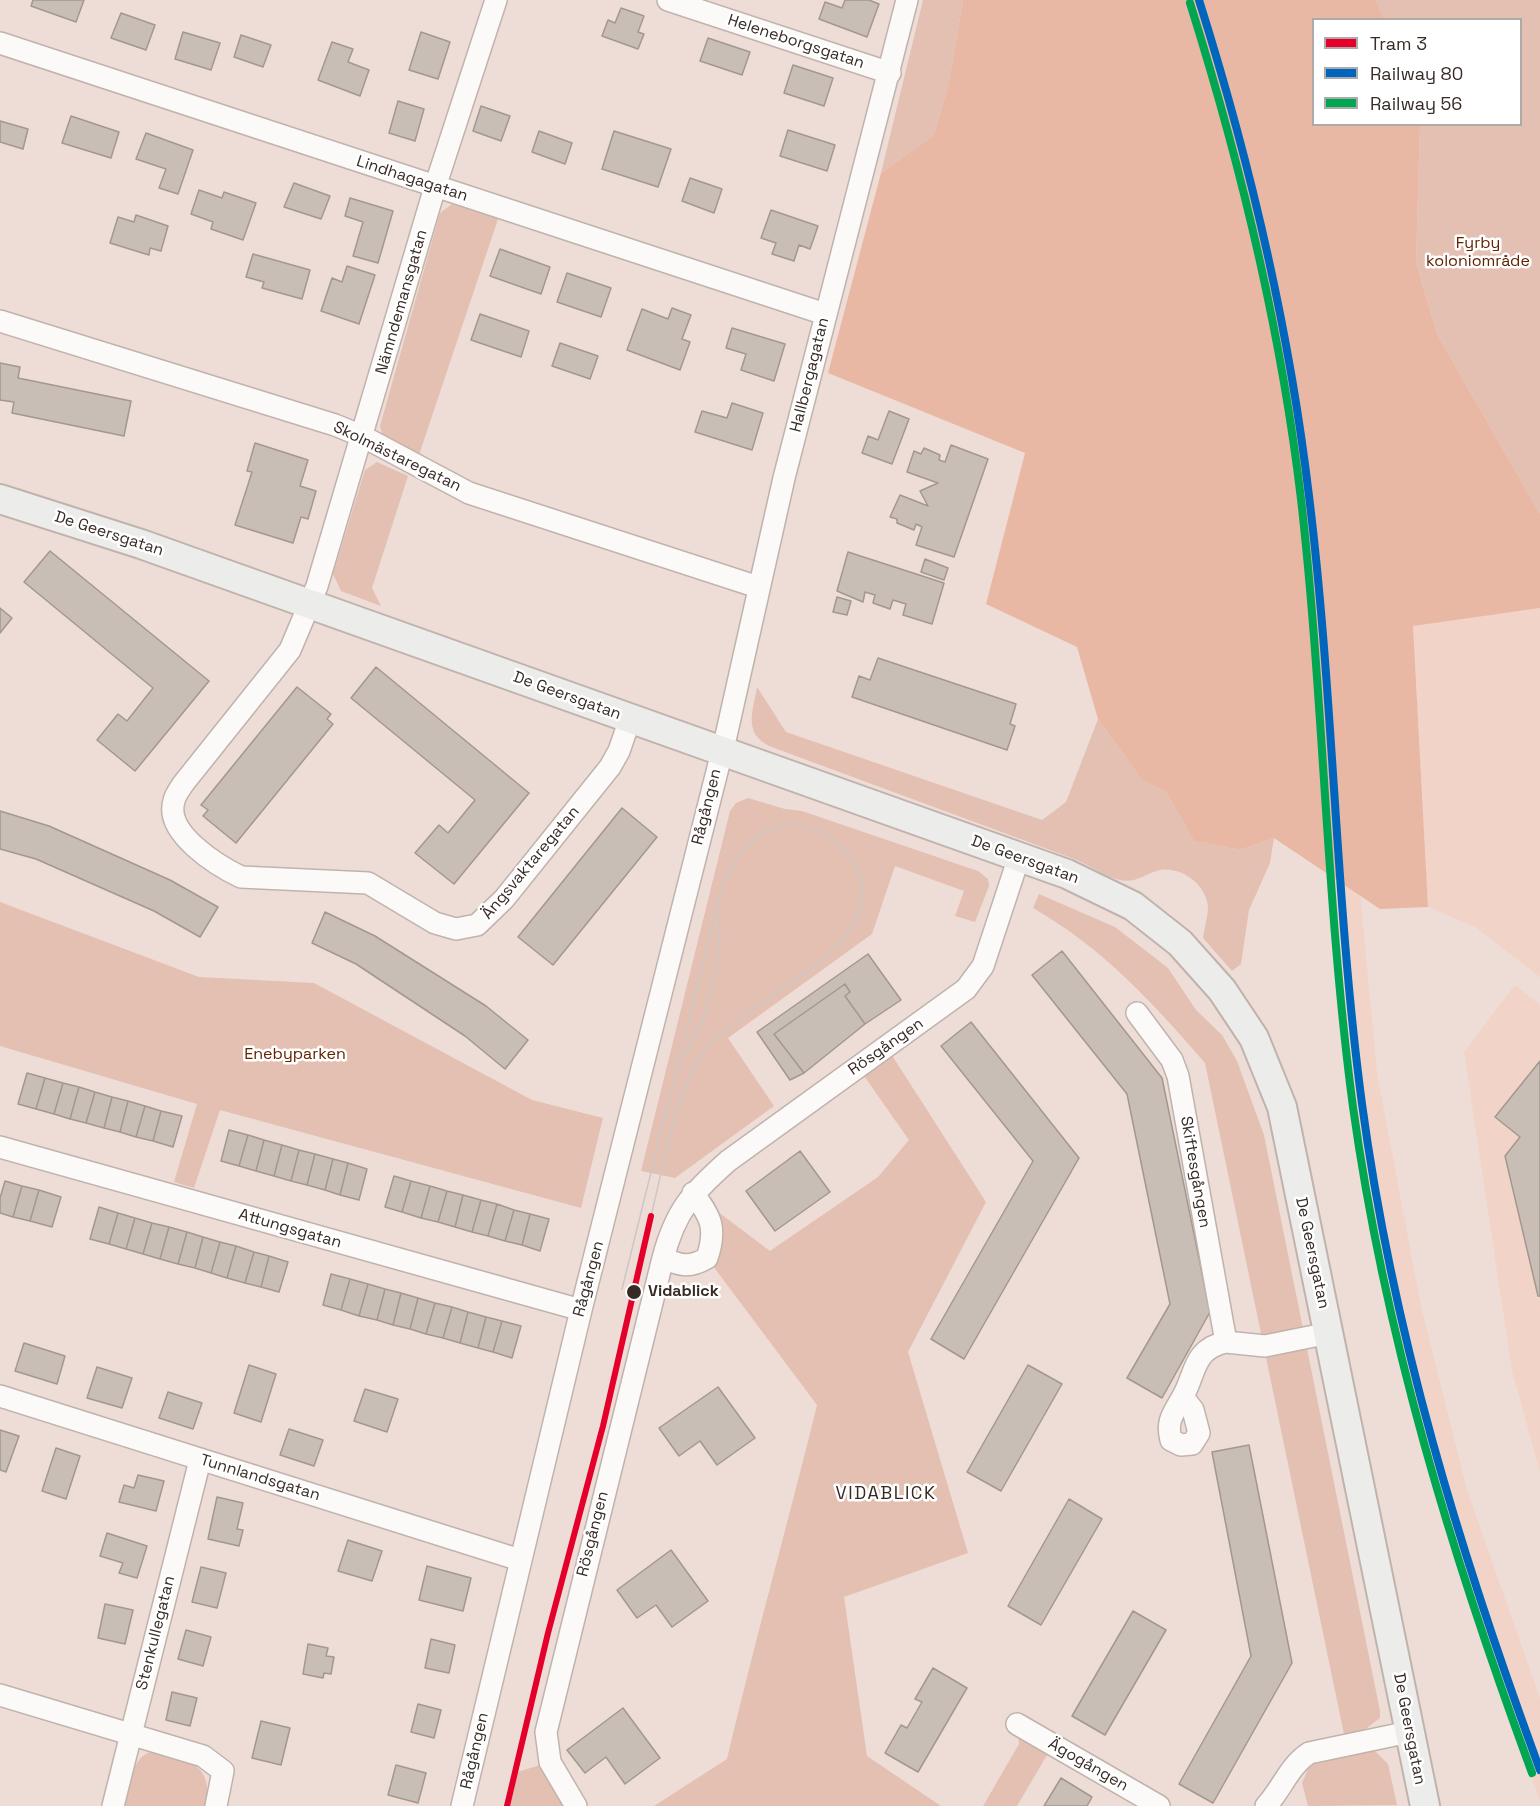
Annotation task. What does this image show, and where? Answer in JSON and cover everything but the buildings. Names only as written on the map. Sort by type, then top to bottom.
[{"type":"main road","name":"De Geersgatan","points":[[0,499],[141,544],[1019,857],[1104,890],[1151,920],[1180,943],[1222,990],[1254,1038],[1282,1107],[1425,1806]]},
{"type":"street","name":"Nämndemansgatan","points":[[310,604],[435,187],[496,0]]},
{"type":"street","name":"Heleneborgsgatan","points":[[668,0],[890,72]]},
{"type":"street","name":"Hallbergagatan","points":[[721,752],[758,587],[825,314],[907,0]]},
{"type":"street","name":"Lindhagagatan","points":[[0,43],[825,314]]},
{"type":"street","name":"Skolmästaregatan","points":[[0,321],[335,425],[362,436],[469,493],[758,587]]},
{"type":"street","name":"Ängsvaktaregatan","points":[[310,604],[290,650],[183,784],[173,802],[174,820],[183,835],[222,869],[241,877],[368,883],[435,923],[456,929],[477,925],[504,899],[610,766],[620,750],[630,719]]},
{"type":"street","name":"Rågången","points":[[462,1806],[581,1310],[721,752]]},
{"type":"street","name":"Rösgången","points":[[576,1806],[550,1762],[546,1732],[663,1258],[677,1220],[693,1193],[737,1154],[966,989],[983,966],[1019,857]]},
{"type":"street","name":"Skiftesgången","points":[[1137,1013],[1172,1060],[1178,1076],[1226,1342]]},
{"type":"street","name":"Attungsgatan","points":[[0,1146],[581,1310]]},
{"type":"street","points":[[663,1258],[682,1266],[695,1265],[707,1258],[712,1244],[711,1222],[709,1214],[693,1193]]},
{"type":"street","points":[[1183,1397],[1188,1379],[1203,1354],[1217,1344],[1226,1342],[1264,1347],[1329,1333]]},
{"type":"street","name":"Tunnlandsgatan","points":[[0,1396],[520,1560]]},
{"type":"street","name":"Stenkullegatan","points":[[113,1806],[200,1460]]},
{"type":"street","points":[[0,1695],[203,1756],[223,1771],[216,1806]]},
{"type":"street","name":"Ägogången","points":[[1017,1724],[1159,1806]]},
{"type":"street","points":[[1266,1806],[1285,1798],[1295,1762],[1309,1753],[1409,1732]]},
{"type":"shaded area","points":[[963,0],[1376,0],[1384,18],[1312,18],[1312,126],[1420,126],[1416,262],[1437,334],[1540,514],[1540,608],[1413,626],[1428,907],[1380,909],[1274,838],[1240,850],[1194,841],[1166,792],[1142,780],[1098,719],[1077,647],[986,604],[1025,453],[828,373],[881,173],[934,135],[949,82]]},
{"type":"shaded area","points":[[1540,608],[1540,977],[1475,927],[1428,907],[1413,625]]},
{"type":"shaded area","points":[[1320,761],[1359,881],[1377,1073],[1421,1306],[1467,1490],[1540,1698],[1540,1800],[1499,1691],[1467,1596],[1399,1364],[1349,1088],[1327,890]]},
{"type":"shaded area","points":[[1515,985],[1540,1005],[1540,1472],[1512,1371],[1464,1052]]},
{"type":"green space","points":[[923,0],[963,0],[949,82],[934,135],[881,173]]},
{"type":"green space","name":"Fyrby koloniområde","points":[[1376,0],[1540,0],[1540,514],[1437,334],[1416,262],[1420,126],[1522,126],[1522,18],[1384,18]]},
{"type":"green space","points":[[452,204],[498,219],[419,455],[383,437],[380,426],[440,213]]},
{"type":"green space","points":[[377,462],[408,476],[372,588],[381,606],[341,591],[333,574],[365,470]]},
{"type":"green space","points":[[757,687],[786,732],[1042,820],[1066,802],[1098,719],[1142,780],[1166,792],[1194,841],[1240,850],[1274,838],[1270,863],[1249,910],[1241,964],[1232,971],[1203,938],[1208,910],[1207,902],[1199,886],[1186,875],[1177,871],[1160,870],[1131,881],[1115,879],[1077,860],[769,746],[761,740],[753,728],[752,713]]},
{"type":"green space","points":[[748,798],[785,809],[802,811],[978,871],[988,879],[989,886],[975,922],[955,916],[964,891],[895,866],[872,934],[728,1038],[774,1106],[675,1178],[641,1171],[730,811],[736,803]]},
{"type":"green space","points":[[1039,894],[1115,927],[1168,968],[1196,1010],[1222,1035],[1237,1061],[1264,1135],[1380,1711],[1380,1718],[1346,1744],[1205,1063],[1126,978],[1082,941],[1033,908]]},
{"type":"green space","name":"Enebyparken","points":[[0,902],[199,977],[314,983],[532,1100],[603,1118],[581,1208],[220,1110],[194,1188],[174,1182],[197,1104],[0,1046]]},
{"type":"green space","points":[[886,1046],[986,1202],[908,1352],[968,1553],[844,1597],[867,1756],[941,1806],[654,1806],[727,1759],[817,1405],[707,1258],[712,1244],[693,1193],[770,1251],[878,1177],[909,1140],[857,1066]]},
{"type":"green space","points":[[1017,1724],[1053,1745],[1017,1806],[983,1806],[1019,1744]]},
{"type":"green space","points":[[1374,1750],[1388,1764],[1397,1805],[1308,1806],[1302,1783],[1309,1767],[1320,1761]]},
{"type":"green space","points":[[153,1751],[187,1761],[202,1772],[208,1791],[207,1806],[125,1806],[135,1766],[145,1754]]},
{"type":"green space","points":[[550,1762],[576,1806],[507,1806],[514,1773]]},
{"type":"tram line","points":[[622,1289],[722,887],[734,863],[745,848],[766,831],[783,825],[818,830],[847,852],[857,867],[862,885],[861,903],[852,926],[836,947],[814,966],[739,1019],[717,1037],[700,1057],[691,1072],[677,1111],[651,1216]]},
{"type":"tram line","points":[[683,1057],[699,1027],[712,990],[720,934],[719,917]]},
{"type":"tram line","name":"3","points":[[507,1806],[548,1633],[603,1426],[651,1216]]},
{"type":"rail line","name":"80","points":[[1199,0],[1235,122],[1266,245],[1301,433],[1324,648],[1353,1028],[1375,1190],[1411,1359],[1433,1442],[1483,1607],[1540,1770]]},
{"type":"rail line","name":"56","points":[[1190,3],[1226,125],[1257,248],[1271,311],[1293,436],[1309,575],[1344,1031],[1353,1107],[1383,1278],[1424,1445],[1475,1610],[1532,1773]]},
{"type":"place","name":"Vidablick","points":[[634,1292]]},
{"type":"district","name":"VIDABLICK","points":[[886,1494]]}]
